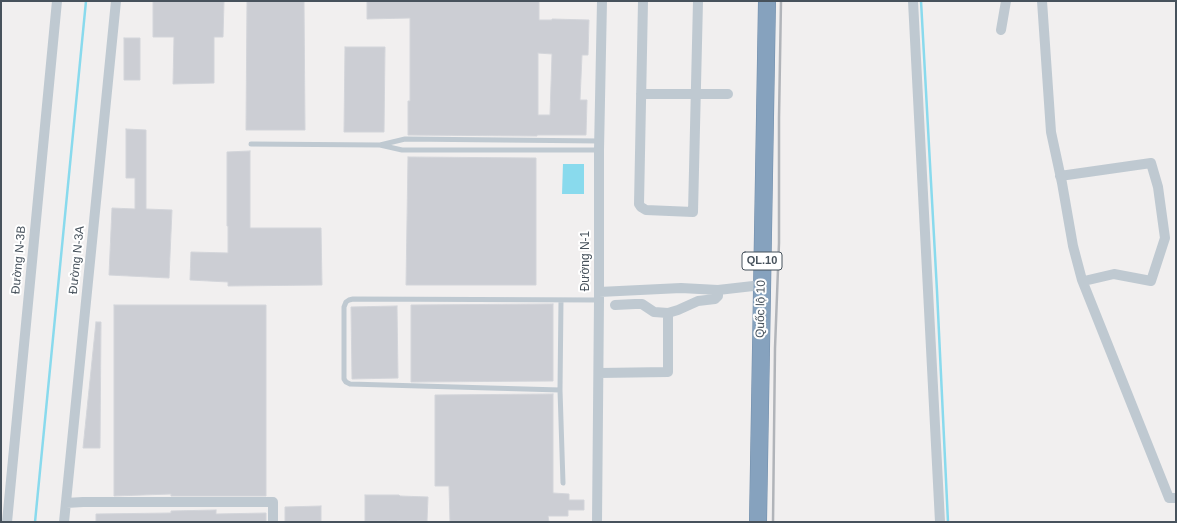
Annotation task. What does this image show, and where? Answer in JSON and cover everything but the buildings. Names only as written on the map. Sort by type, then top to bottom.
[{"type":"highway","name":"Quốc lộ 10","points":[[758,522],[767,1]]},
{"type":"street","name":"Đường N-3B","points":[[7,522],[57,1]]},
{"type":"street","name":"Đường N-3A","points":[[64,522],[116,1]]},
{"type":"street","name":"Đường N-1","points":[[597,522],[599,373],[599,146],[602,1]]},
{"type":"street","points":[[643,1],[640,206],[646,210],[693,212],[698,1]]},
{"type":"street","points":[[913,1],[940,522]]},
{"type":"street","points":[[1002,30],[1006,1]]},
{"type":"street","points":[[1042,1],[1051,132],[1072,246],[1084,281],[1169,498],[1176,498]]},
{"type":"street","points":[[641,94],[728,94]]},
{"type":"street","points":[[1060,176],[1151,163],[1158,187],[1165,238],[1151,281],[1114,274],[1084,281]]},
{"type":"street","points":[[599,296],[681,288],[718,290],[762,285]]},
{"type":"street","points":[[615,305],[642,304],[654,312],[668,313],[698,301],[715,298],[718,296],[718,290]]},
{"type":"street","points":[[599,373],[668,372],[668,313]]},
{"type":"street","points":[[66,503],[273,502],[273,522]]},
{"type":"lane","points":[[380,145],[404,139],[599,146]]},
{"type":"lane","points":[[251,144],[380,145],[402,150],[599,146]]},
{"type":"lane","points":[[560,390],[350,384],[344,379],[344,307],[346,302],[349,300],[562,300],[599,296]]},
{"type":"lane","points":[[562,300],[560,390],[563,483]]},
{"type":"water","points":[[563,164],[584,164],[584,194],[562,194]]},
{"type":"waterway","points":[[35,522],[86,1]]},
{"type":"waterway","points":[[921,1],[948,522]]},
{"type":"railway","points":[[773,522],[775,348],[779,243],[781,1]]}]
